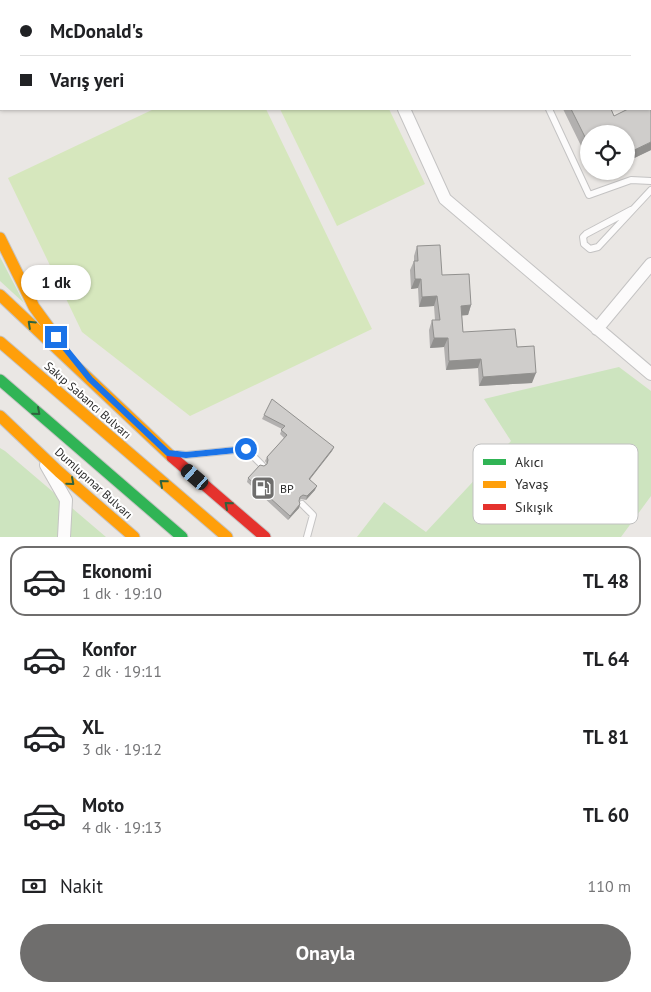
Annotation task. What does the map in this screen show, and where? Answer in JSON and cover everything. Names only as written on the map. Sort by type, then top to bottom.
[{"type":"main road","points":[[0,238],[34,307],[90,379]]},
{"type":"main road","points":[[0,295],[168,453],[265,537]]},
{"type":"main road","name":"Sakıp Sabancı Bulvarı","points":[[0,342],[227,537]]},
{"type":"main road","points":[[0,380],[182,537]]},
{"type":"main road","points":[[0,416],[35,448]]},
{"type":"main road","points":[[0,427],[35,448]]},
{"type":"main road","name":"Dumlupınar Bulvarı","points":[[35,448],[59,472],[134,537]]},
{"type":"street","points":[[404,110],[445,199],[651,374]]},
{"type":"street","points":[[597,329],[651,264]]},
{"type":"street","points":[[35,448],[66,500],[64,537]]},
{"type":"lane","points":[[549,110],[589,195],[631,180],[651,181]]},
{"type":"lane","points":[[631,210],[586,234],[583,237],[584,244],[590,249],[598,247],[651,190]]},
{"type":"lane","points":[[168,453],[186,455],[246,449],[262,465]]},
{"type":"lane","points":[[302,504],[313,514],[308,537]]},
{"type":"green space","points":[[152,110],[266,110],[372,329],[190,416],[82,332],[8,178]]},
{"type":"green space","points":[[280,110],[389,110],[425,184],[337,226]]},
{"type":"green space","points":[[0,257],[24,303],[0,281]]},
{"type":"green space","points":[[619,367],[651,391],[651,496],[638,514],[638,444],[508,444],[511,441],[484,399]]},
{"type":"green space","points":[[0,448],[5,451],[106,537],[0,537]]},
{"type":"green space","points":[[473,482],[473,524],[631,524],[621,537],[357,537],[384,502],[426,532]]},
{"type":"building","points":[[572,110],[611,110],[614,116],[626,110],[651,110],[651,142],[635,150],[635,125],[580,125],[580,127]]},
{"type":"building","points":[[440,245],[442,275],[469,274],[471,305],[461,306],[463,332],[515,329],[517,347],[534,346],[536,373],[483,377],[481,359],[449,361],[448,338],[434,338],[432,320],[440,320],[437,296],[422,297],[421,279],[415,279],[414,261],[418,261],[417,246]]},
{"type":"building","points":[[272,399],[334,447],[309,479],[317,486],[307,496],[303,495],[300,497],[300,504],[290,516],[248,478],[260,465],[264,466],[267,464],[267,457],[287,435],[281,430],[285,426],[264,415]]},
{"type":"traffic: fast","points":[[0,380],[182,537]]},
{"type":"traffic: slow","points":[[0,238],[34,307],[53,333]]},
{"type":"traffic: slow","points":[[0,295],[172,457]]},
{"type":"traffic: slow","points":[[0,342],[227,537]]},
{"type":"traffic: slow","points":[[0,416],[59,472],[134,537]]},
{"type":"traffic: jam","points":[[172,457],[265,537]]},
{"type":"place","name":"BP","points":[[263,488]]},
{"type":"route","points":[[56,337],[90,379],[168,453],[186,455],[246,449]]}]
